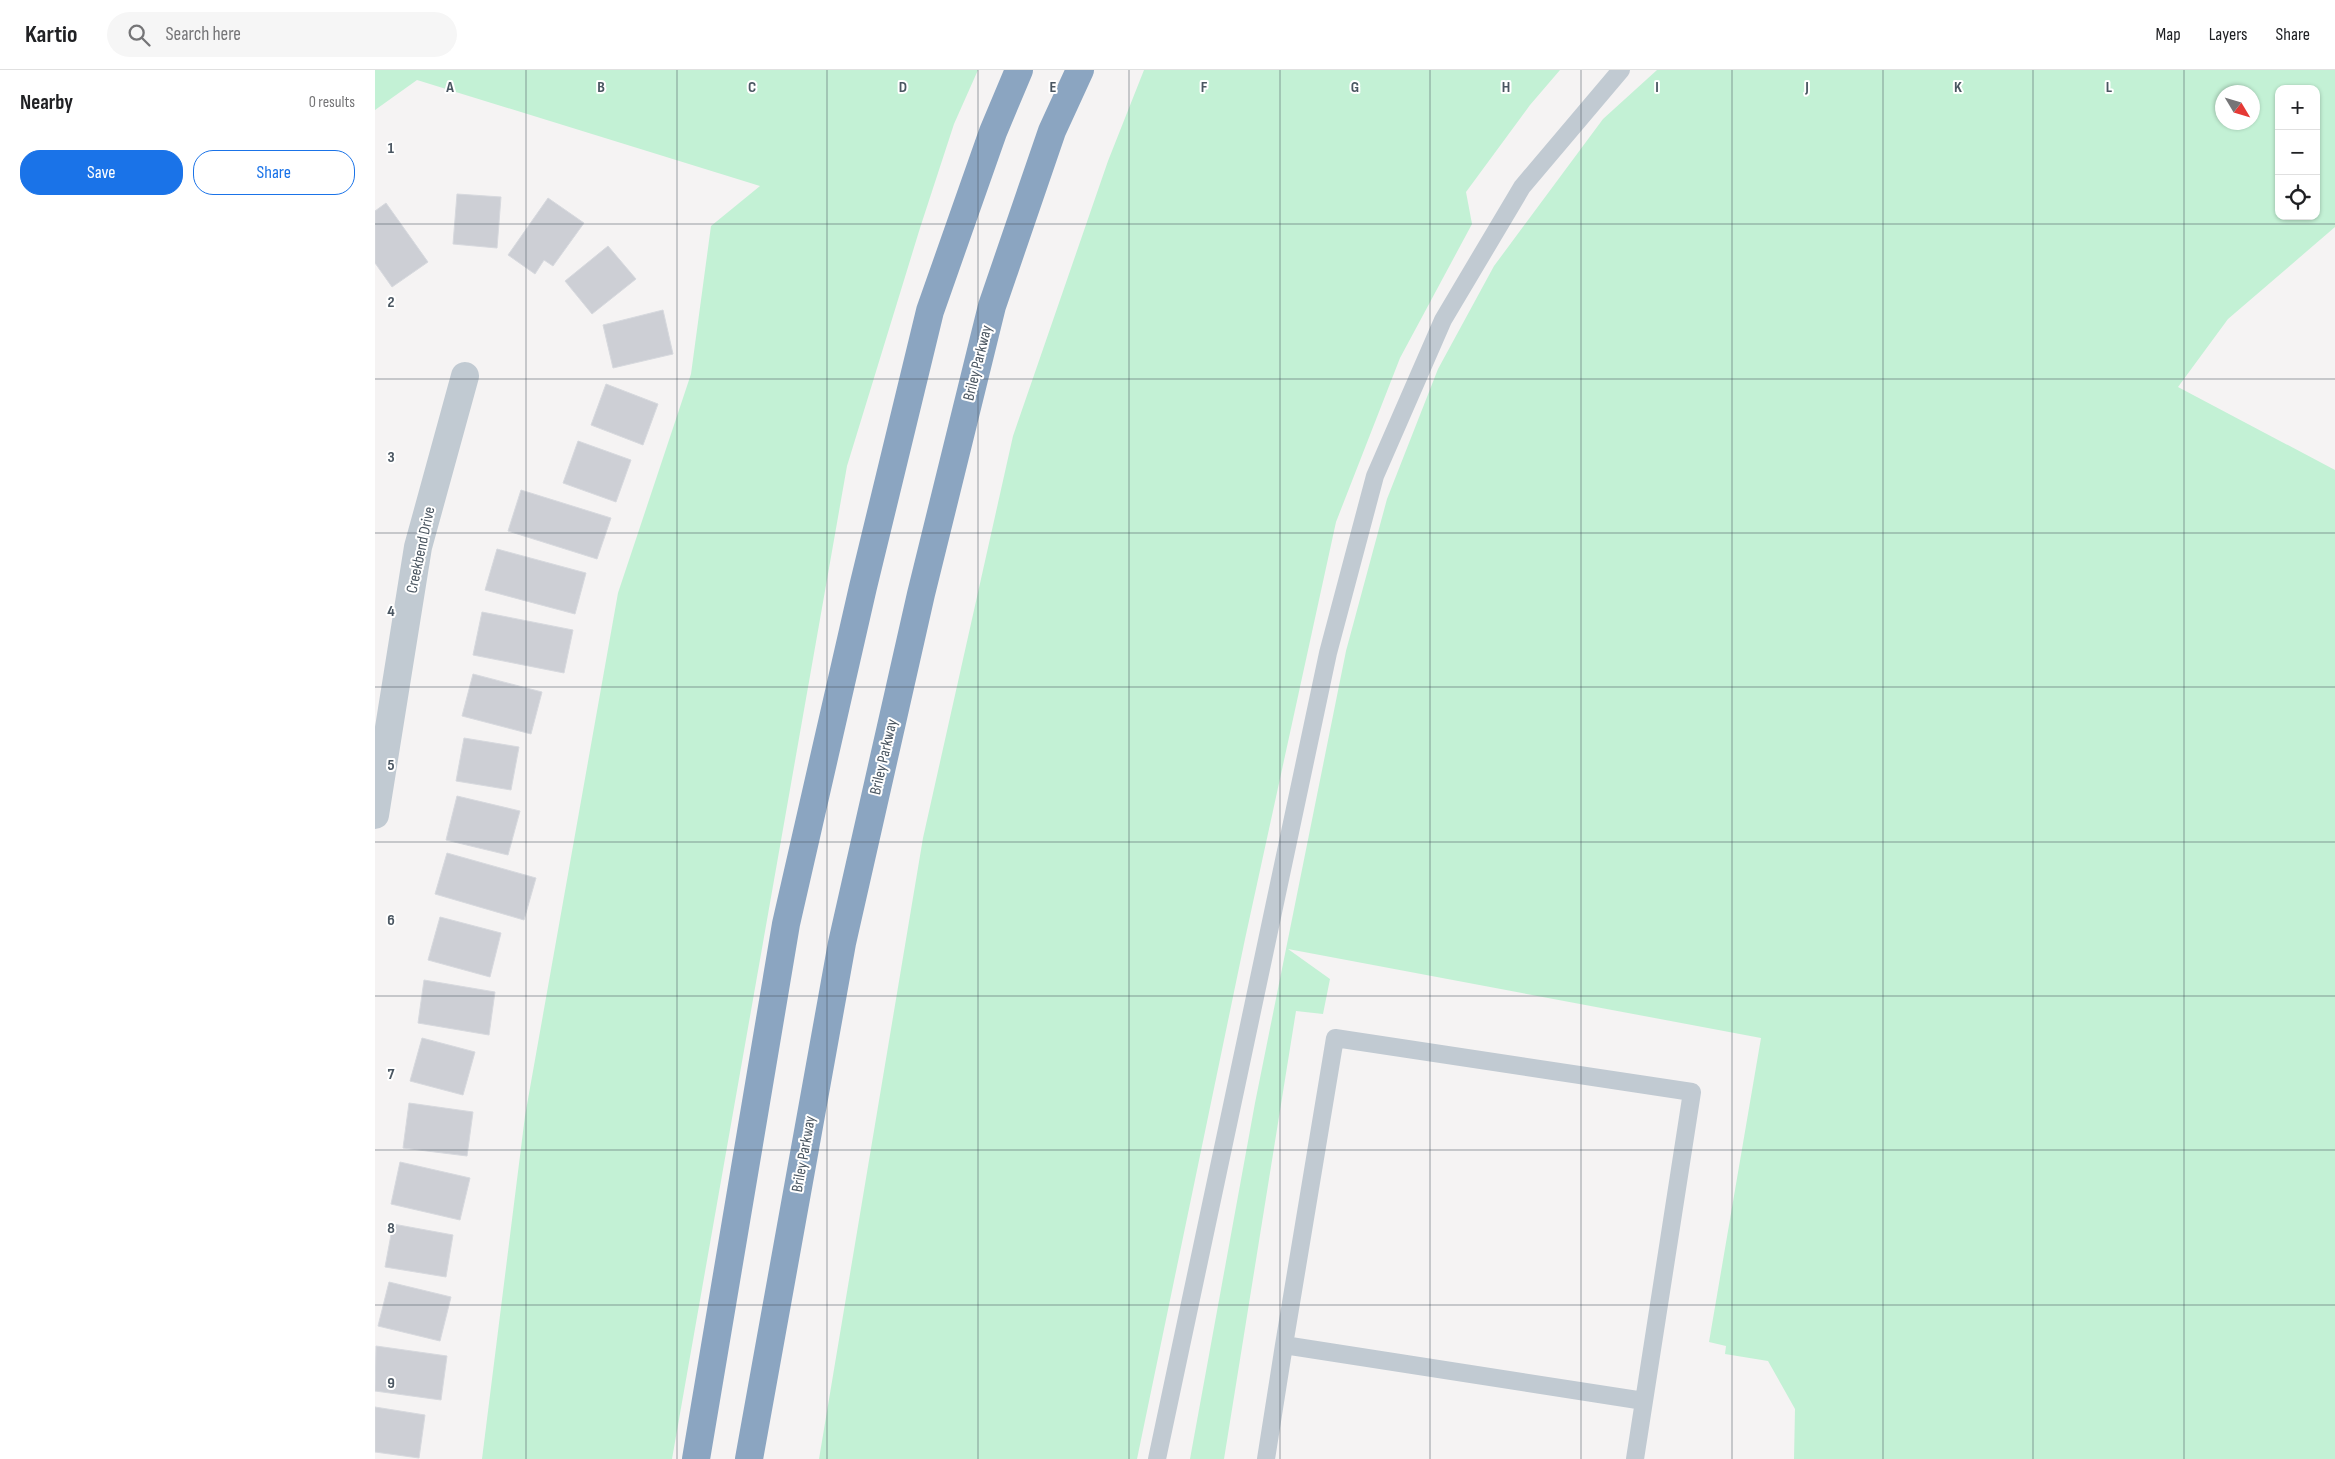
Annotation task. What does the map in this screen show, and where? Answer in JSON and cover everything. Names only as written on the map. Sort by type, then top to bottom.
[{"type":"highway","points":[[696,1459],[787,924],[861,597],[930,311],[993,132],[1019,70]]},
{"type":"highway","name":"Briley Parkway","points":[[749,1459],[842,942],[921,594],[992,306],[1052,131],[1080,70]]},
{"type":"street","name":"Creekbend Drive","points":[[375,815],[418,547],[465,376]]},
{"type":"lane","points":[[1157,1459],[1328,653],[1375,476],[1443,320],[1523,187],[1621,70]]},
{"type":"lane","points":[[1266,1459],[1335,1038],[1604,1077],[1692,1092],[1635,1459]]},
{"type":"lane","points":[[1284,1345],[1644,1401]]},
{"type":"green space","points":[[375,70],[978,70],[954,124],[847,466],[672,1459],[482,1459],[525,1116],[618,593],[691,374],[711,226],[760,186],[417,80],[375,110]]},
{"type":"green space","points":[[1144,70],[1560,70],[1530,105],[1466,192],[1472,224],[1400,358],[1336,522],[1245,939],[1137,1459],[819,1459],[923,838],[1013,436],[1108,161]]},
{"type":"green space","points":[[1657,70],[2335,70],[2335,227],[2228,319],[2178,387],[2335,470],[2335,1459],[1794,1459],[1795,1409],[1768,1361],[1725,1354],[1726,1346],[1709,1342],[1761,1038],[1288,949],[1330,979],[1323,1014],[1296,1011],[1224,1459],[1190,1459],[1255,1103],[1346,651],[1387,499],[1438,369],[1494,266],[1603,119]]},
{"type":"building","points":[[457,194],[501,197],[497,248],[453,244]]},
{"type":"building","points":[[548,198],[584,223],[553,266],[544,260],[535,274],[508,255]]},
{"type":"building","points":[[386,203],[428,262],[392,287],[375,263],[375,211]]},
{"type":"building","points":[[608,246],[636,279],[592,314],[565,281]]},
{"type":"building","points":[[663,310],[673,354],[613,368],[603,325]]},
{"type":"building","points":[[606,384],[658,404],[643,445],[591,425]]},
{"type":"building","points":[[578,441],[631,460],[616,502],[563,483]]},
{"type":"building","points":[[521,490],[611,518],[597,559],[508,531]]},
{"type":"building","points":[[497,549],[586,573],[575,614],[485,590]]},
{"type":"building","points":[[482,612],[573,630],[564,673],[473,655]]},
{"type":"building","points":[[473,674],[542,692],[531,734],[462,716]]},
{"type":"building","points":[[464,738],[519,747],[511,790],[456,781]]},
{"type":"building","points":[[457,796],[520,811],[508,855],[446,840]]},
{"type":"building","points":[[447,853],[536,878],[524,920],[435,894]]},
{"type":"building","points":[[440,917],[501,933],[490,977],[428,960]]},
{"type":"building","points":[[424,980],[495,992],[489,1035],[418,1023]]},
{"type":"building","points":[[422,1038],[475,1052],[463,1095],[410,1081]]},
{"type":"building","points":[[409,1103],[473,1112],[467,1156],[403,1148]]},
{"type":"building","points":[[400,1162],[470,1178],[460,1220],[391,1204]]},
{"type":"building","points":[[393,1224],[453,1235],[446,1277],[385,1267]]},
{"type":"building","points":[[389,1282],[451,1297],[440,1341],[378,1326]]},
{"type":"building","points":[[376,1346],[447,1356],[441,1400],[375,1391]]},
{"type":"building","points":[[375,1407],[425,1415],[419,1458],[375,1452]]}]
